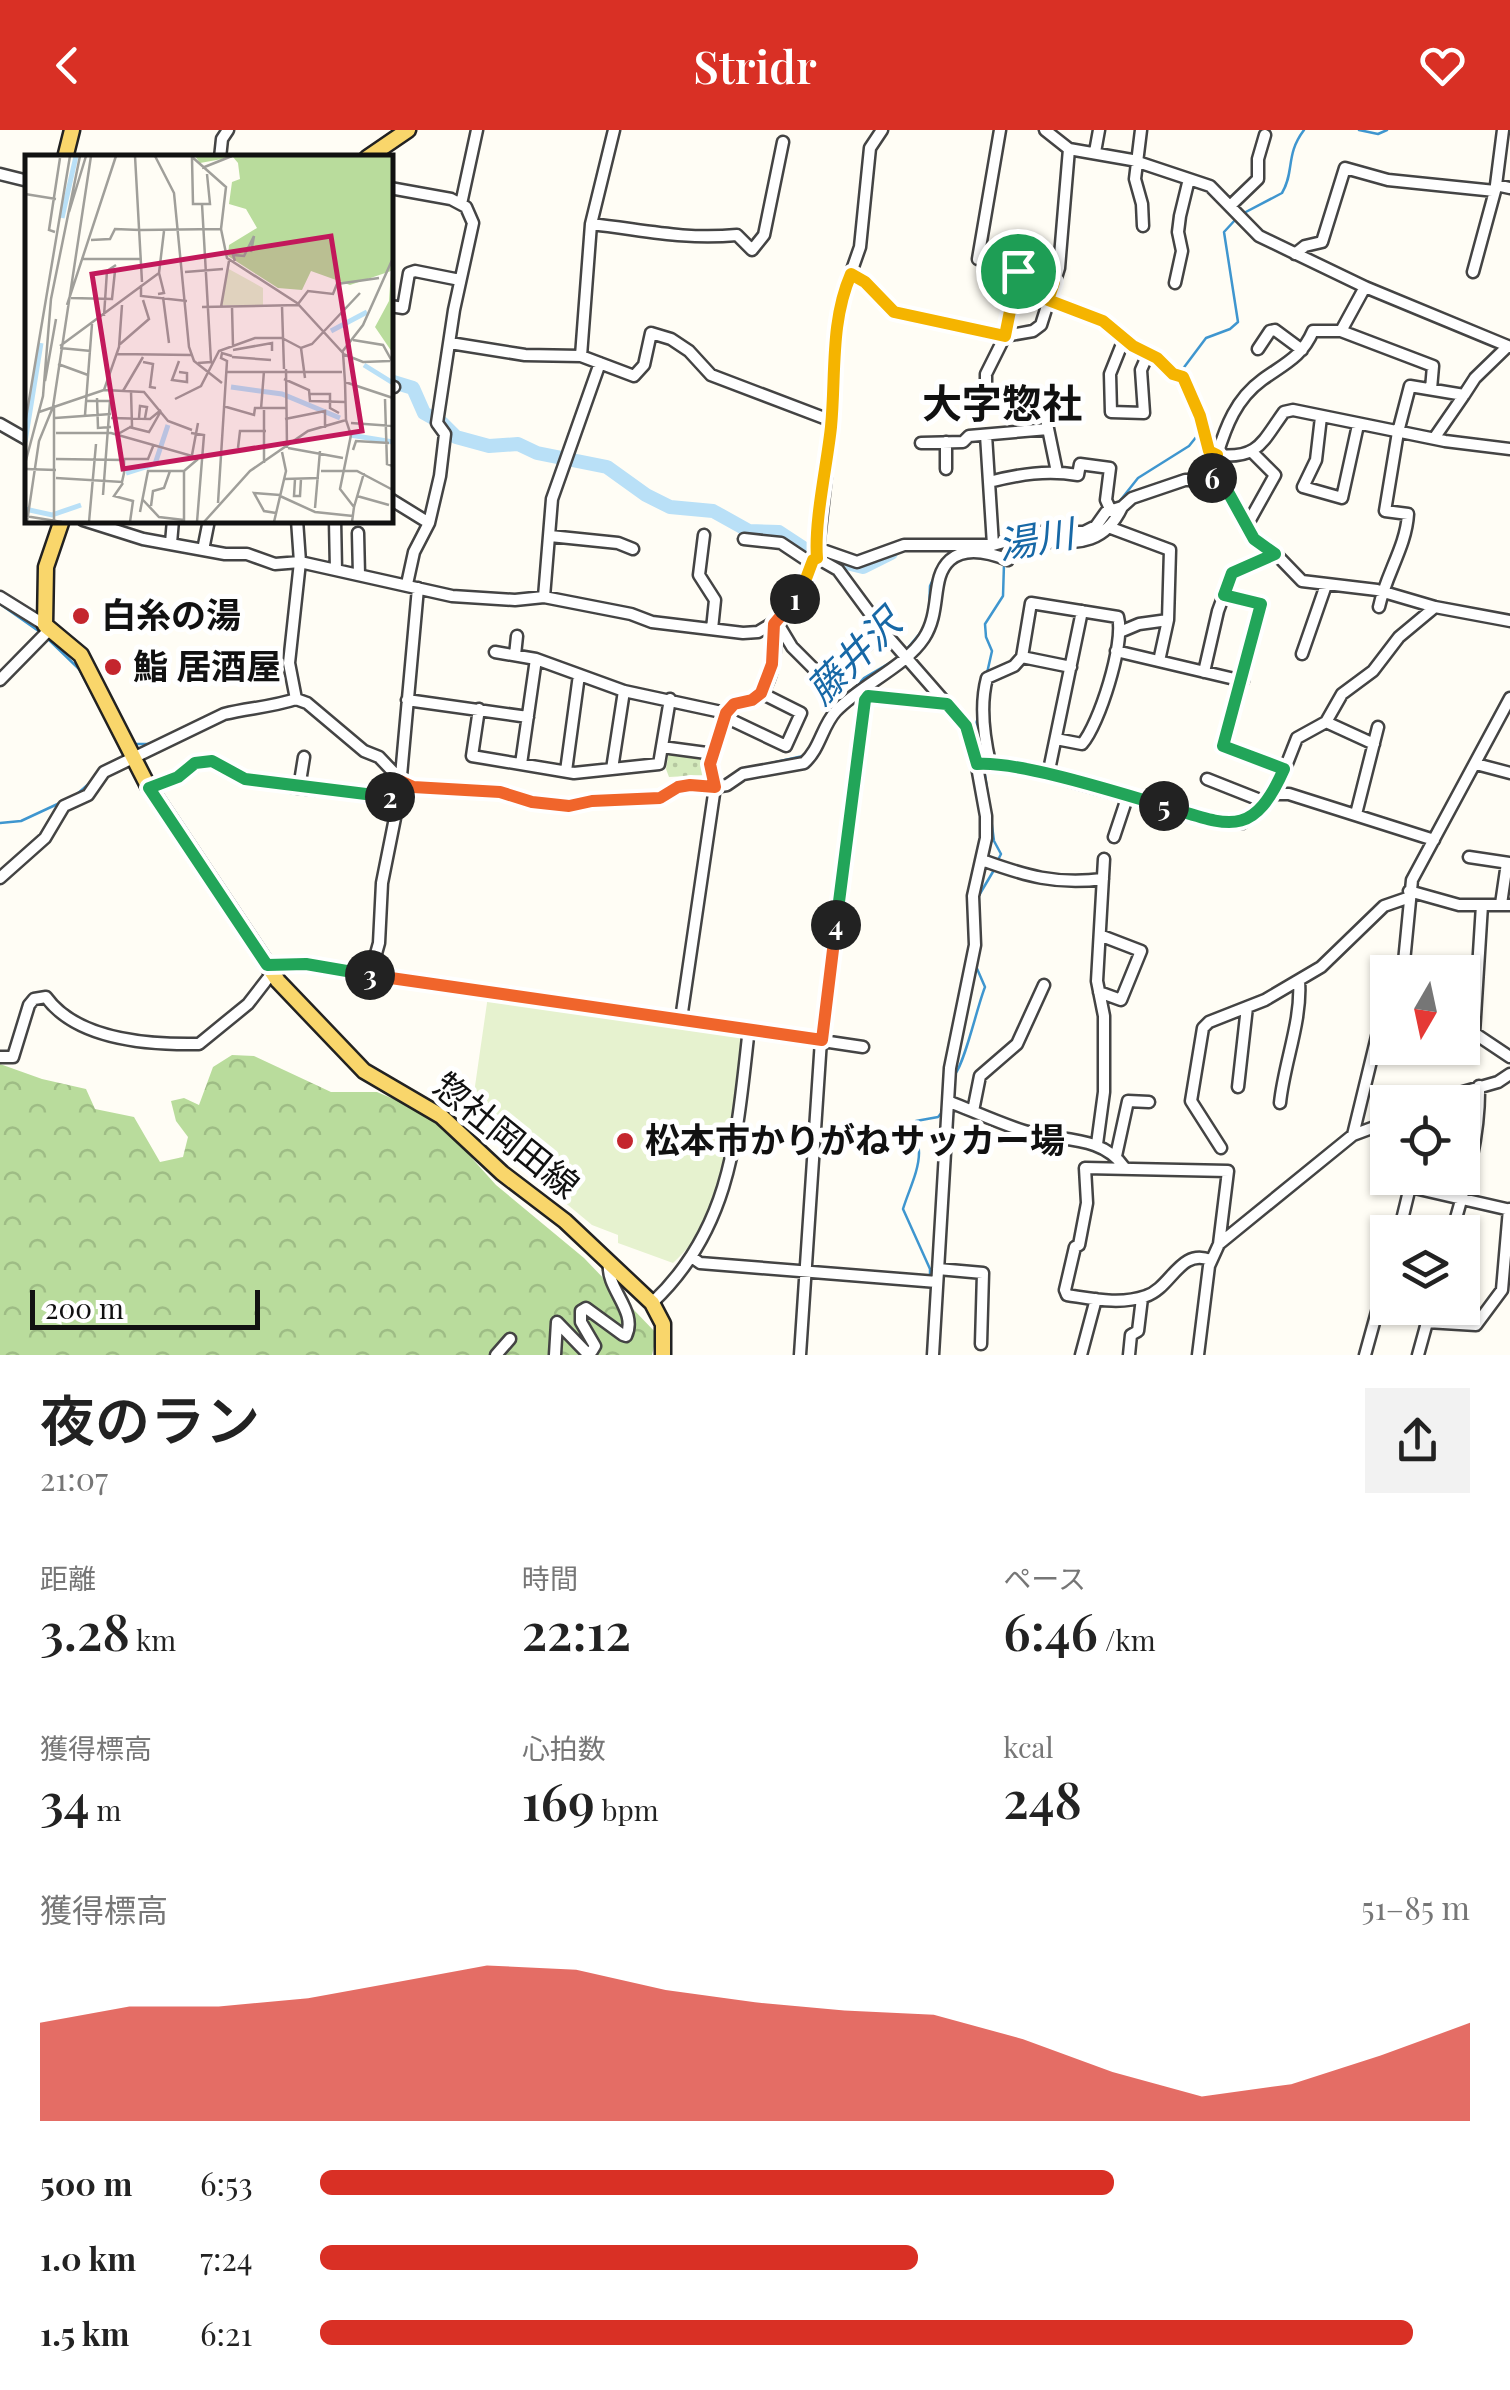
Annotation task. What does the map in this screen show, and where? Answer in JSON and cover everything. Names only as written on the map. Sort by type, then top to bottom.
[{"type":"main road","points":[[67,155],[72,130]]},
{"type":"main road","points":[[371,155],[408,130]]},
{"type":"main road","points":[[47,627],[46,567],[61,522]]},
{"type":"main road","name":"惣社岡田線","points":[[47,627],[81,656],[149,788],[270,969],[364,1071],[441,1116],[502,1173],[565,1221],[652,1303]]},
{"type":"main road","points":[[652,1303],[663,1324],[662,1355]]},
{"type":"street","points":[[220,155],[222,139],[228,130]]},
{"type":"street","points":[[462,204],[477,130]]},
{"type":"street","points":[[581,356],[592,224],[614,130]]},
{"type":"street","points":[[90,522],[143,539],[247,554],[275,564],[300,562],[452,596],[515,600],[544,597],[631,614],[652,622],[758,632],[775,622],[801,592],[815,556],[832,421],[836,325],[860,247],[870,148],[882,130]]},
{"type":"street","points":[[1000,130],[978,258],[1054,282]]},
{"type":"street","points":[[1045,130],[1069,149],[1136,162],[1210,186],[1250,230],[1365,286],[1509,347],[1474,378],[1435,437]]},
{"type":"street","points":[[1095,152],[1099,130]]},
{"type":"street","points":[[1141,130],[1136,162],[1143,226]]},
{"type":"street","points":[[1473,272],[1495,188],[1503,130]]},
{"type":"street","points":[[1230,206],[1258,179],[1258,158],[1265,135]]},
{"type":"street","points":[[592,224],[689,238],[738,235],[752,250],[764,235],[783,142]]},
{"type":"street","points":[[851,274],[865,282],[894,312],[1005,336],[1033,331],[1041,324],[1064,239],[1069,149]]},
{"type":"street","points":[[1295,254],[1305,246],[1322,242],[1345,168],[1388,180],[1510,188]]},
{"type":"street","points":[[0,174],[25,180]]},
{"type":"street","points":[[1175,284],[1182,251],[1180,216],[1189,179]]},
{"type":"street","points":[[370,975],[379,943],[382,883],[400,780],[414,552],[429,522],[443,456],[446,434],[437,423],[473,223],[472,215],[462,204],[392,188]]},
{"type":"street","points":[[392,306],[403,308],[409,274],[415,270],[460,280]]},
{"type":"street","points":[[986,404],[986,374],[1005,336],[1018,271]]},
{"type":"street","points":[[1341,332],[1365,286]]},
{"type":"street","points":[[1048,300],[1103,321],[1157,358],[1173,374],[1183,377],[1200,416],[1209,451],[1217,455],[1236,457],[1252,452],[1268,438],[1284,412],[1294,410],[1358,425],[1510,450]]},
{"type":"street","points":[[1258,349],[1270,331],[1275,330],[1302,350]]},
{"type":"street","points":[[1212,480],[1234,410],[1260,381],[1284,368],[1302,350],[1313,330],[1341,332],[1433,366],[1431,389]]},
{"type":"street","points":[[450,343],[525,356],[581,356],[634,376],[644,365],[651,333],[688,350],[711,375],[832,421]]},
{"type":"street","points":[[1124,339],[1110,374],[1111,412],[1144,413],[1142,370],[1148,354]]},
{"type":"street","points":[[544,597],[552,499],[600,363]]},
{"type":"street","points":[[1380,607],[1382,591],[1407,531],[1408,514],[1385,511],[1410,386],[1464,396]]},
{"type":"street","points":[[1058,472],[1045,414],[1060,404],[1070,404]]},
{"type":"street","points":[[1322,417],[1316,460],[1303,486],[1342,498],[1358,425]]},
{"type":"street","points":[[0,424],[25,438]]},
{"type":"street","points":[[921,443],[1048,429]]},
{"type":"street","points":[[986,435],[993,545]]},
{"type":"street","points":[[946,442],[946,469]]},
{"type":"street","points":[[1246,527],[1275,475],[1252,452]]},
{"type":"street","points":[[989,482],[1021,474],[1078,475],[1080,464],[1110,468],[1106,500],[1116,509]]},
{"type":"street","points":[[744,540],[781,544],[815,556],[857,562],[904,546],[993,545],[1040,532],[1084,532],[1132,498],[1185,480],[1212,480],[1228,492],[1254,539],[1302,582],[1382,591],[1435,607],[1510,621]]},
{"type":"street","points":[[392,500],[429,522]]},
{"type":"street","points":[[297,522],[300,562],[289,664],[296,696],[413,787],[500,792],[532,802],[569,806],[660,798],[678,787],[727,784],[743,774],[804,763],[821,740],[832,714],[908,656],[934,621],[939,577],[956,556],[998,554],[1008,560],[1014,550],[1030,544],[1090,540],[1111,528],[1116,509]]},
{"type":"street","points":[[172,543],[173,522]]},
{"type":"street","points":[[203,550],[209,522]]},
{"type":"street","points":[[335,522],[336,570]]},
{"type":"street","points":[[1111,528],[1170,550],[1168,620],[1159,661]]},
{"type":"street","points":[[358,533],[359,575]]},
{"type":"street","points":[[704,535],[699,575],[715,600],[712,628]]},
{"type":"street","points":[[550,536],[634,548]]},
{"type":"street","points":[[1204,672],[1232,573],[1275,554]]},
{"type":"street","points":[[815,556],[838,570],[883,631],[966,726],[983,764]]},
{"type":"street","points":[[1302,654],[1326,584]]},
{"type":"street","points":[[1224,595],[1261,604],[1223,746],[1284,769]]},
{"type":"street","points":[[0,597],[47,627],[0,680]]},
{"type":"street","points":[[933,1355],[950,1068],[975,946],[974,896],[986,816],[983,764],[987,678],[1022,658],[1031,603],[1118,617],[1116,651],[1092,733],[1082,744],[1056,739]]},
{"type":"street","points":[[983,764],[1048,775],[1229,824],[1249,818],[1270,798],[1297,738],[1326,722],[1342,694],[1374,671],[1399,637],[1435,607]]},
{"type":"street","points":[[1048,775],[1082,612]]},
{"type":"street","points":[[1120,632],[1139,624],[1168,620]]},
{"type":"street","points":[[775,622],[792,647],[826,681],[883,631]]},
{"type":"street","points":[[681,1019],[714,784],[710,764],[726,715],[734,704],[752,700],[761,693],[772,664],[775,622]]},
{"type":"street","points":[[515,654],[517,636]]},
{"type":"street","points":[[1116,651],[1242,681]]},
{"type":"street","points":[[495,652],[536,658],[624,691],[726,715],[786,746],[801,712],[761,693]]},
{"type":"street","points":[[521,764],[536,658]]},
{"type":"street","points":[[1022,658],[1072,667]]},
{"type":"street","points":[[566,771],[579,675]]},
{"type":"street","points":[[612,769],[624,691]]},
{"type":"street","points":[[0,878],[45,838],[64,806],[88,795],[104,772],[224,714],[296,696]]},
{"type":"street","points":[[800,1355],[822,1040],[865,700],[868,696],[947,704]]},
{"type":"street","points":[[1404,955],[1409,894],[1510,698]]},
{"type":"street","points":[[479,709],[472,756],[566,771],[612,769],[660,764],[670,699]]},
{"type":"street","points":[[407,700],[528,717]]},
{"type":"street","points":[[1326,722],[1374,744]]},
{"type":"street","points":[[1356,814],[1378,727]]},
{"type":"street","points":[[662,746],[714,754]]},
{"type":"street","points":[[299,788],[304,757]]},
{"type":"street","points":[[149,788],[178,777],[202,761],[222,765],[245,779],[398,798]]},
{"type":"street","points":[[1476,764],[1510,773]]},
{"type":"street","points":[[1207,779],[1270,798],[1290,794],[1434,840]]},
{"type":"street","points":[[1114,838],[1128,796]]},
{"type":"street","points":[[1221,1148],[1191,1101],[1203,1028],[1321,968],[1384,906],[1409,894],[1460,904],[1506,904],[1508,863],[1469,857]]},
{"type":"street","points":[[1097,1144],[1103,1112],[1104,1016],[1097,965],[1102,936],[1104,859]]},
{"type":"street","points":[[982,860],[1040,880],[1070,884],[1103,879]]},
{"type":"street","points":[[1482,905],[1474,1033],[1510,1057]]},
{"type":"street","points":[[1099,992],[1121,1000],[1142,951],[1102,936]]},
{"type":"street","points":[[0,1056],[14,1057],[29,1004],[46,997],[52,1006],[71,1018],[117,1038],[198,1044],[248,1004],[270,969],[306,964],[863,1047]]},
{"type":"street","points":[[1280,1103],[1299,981]]},
{"type":"street","points":[[973,1111],[980,1076],[1017,1044],[1044,985]]},
{"type":"street","points":[[1238,1087],[1248,1007]]},
{"type":"street","points":[[652,1303],[693,1258],[718,1207],[733,1156],[748,1028]]},
{"type":"street","points":[[1353,1134],[1370,1065]]},
{"type":"street","points":[[1480,1086],[1498,1082],[1510,1074]]},
{"type":"street","points":[[1116,1156],[1128,1101],[1149,1102]]},
{"type":"street","points":[[950,1102],[1030,1133],[1097,1144],[1116,1156],[1124,1167]]},
{"type":"street","points":[[1103,1112],[1123,1117]]},
{"type":"street","points":[[1198,1355],[1210,1260],[1219,1244],[1353,1134],[1370,1128]]},
{"type":"street","points":[[1210,1260],[1194,1258],[1179,1266],[1164,1287],[1142,1298],[1119,1302],[1068,1295],[1065,1290],[1087,1203],[1085,1168],[1228,1171],[1219,1244]]},
{"type":"street","points":[[1403,1215],[1410,1187],[1509,1209],[1502,1290],[1480,1320]]},
{"type":"street","points":[[1457,1215],[1463,1195]]},
{"type":"street","points":[[693,1258],[700,1263],[937,1282]]},
{"type":"street","points":[[555,1355],[557,1322],[587,1353],[592,1351],[595,1346],[580,1322],[581,1311],[586,1308],[626,1336],[630,1330],[629,1319],[608,1274],[609,1264]]},
{"type":"street","points":[[938,1269],[983,1273],[982,1344]]},
{"type":"street","points":[[1129,1355],[1132,1335],[1138,1331],[1142,1298]]},
{"type":"street","points":[[1082,1355],[1096,1299]]},
{"type":"street","points":[[1365,1355],[1373,1325]]},
{"type":"street","points":[[1418,1355],[1426,1325]]},
{"type":"street","points":[[496,1355],[510,1340]]},
{"type":"green space","points":[[669,751],[708,757],[705,775],[669,777]]},
{"type":"green space","name":"松本市かりがねサッカー場","points":[[488,996],[740,1032],[744,1038],[738,1097],[720,1188],[693,1241],[673,1263],[618,1243],[618,1235],[592,1225],[509,1156],[524,1128],[485,1121],[472,1107]]},
{"type":"green space","points":[[232,1055],[254,1056],[331,1092],[377,1092],[434,1116],[496,1185],[584,1258],[657,1334],[652,1355],[0,1355],[0,1064],[86,1089],[95,1109],[134,1117],[160,1162],[183,1157],[188,1137],[176,1121],[171,1101],[184,1098],[199,1105],[213,1067]]},
{"type":"waterway","name":"湯川","points":[[1242,214],[1282,193],[1294,147],[1304,130]]},
{"type":"waterway","name":"湯川","points":[[1359,130],[1378,134],[1387,130]]},
{"type":"waterway","name":"湯川","points":[[1179,374],[1206,338],[1238,322],[1224,232],[1236,219]]},
{"type":"waterway","name":"湯川","points":[[392,382],[413,388],[424,413],[456,437],[489,446],[518,444],[537,453],[607,467],[670,507],[713,511],[749,531],[779,532],[811,553]]},
{"type":"waterway","name":"湯川","points":[[1119,502],[1138,478],[1189,446],[1197,436],[1197,420],[1179,382]]},
{"type":"waterway","name":"湯川","points":[[1004,556],[1004,550],[1015,546]]},
{"type":"waterway","name":"湯川","points":[[977,549],[1004,550]]},
{"type":"waterway","name":"湯川","points":[[826,558],[863,567],[891,553]]},
{"type":"waterway","points":[[987,673],[992,651],[985,624],[1003,596],[1004,564]]},
{"type":"waterway","name":"藤井沢","points":[[929,611],[930,586],[935,575]]},
{"type":"waterway","name":"藤井沢","points":[[0,604],[40,632]]},
{"type":"waterway","name":"藤井沢","points":[[907,649],[921,632]]},
{"type":"waterway","name":"藤井沢","points":[[46,637],[79,669],[103,714]]},
{"type":"waterway","name":"藤井沢","points":[[852,691],[864,678],[898,658]]},
{"type":"waterway","points":[[979,714],[976,724],[982,760]]},
{"type":"waterway","name":"藤井沢","points":[[131,744],[149,744],[180,730]]},
{"type":"waterway","name":"藤井沢","points":[[748,768],[803,756]]},
{"type":"waterway","points":[[984,768],[990,810]]},
{"type":"waterway","name":"藤井沢","points":[[721,781],[736,773]]},
{"type":"waterway","points":[[76,795],[92,781]]},
{"type":"waterway","name":"藤井沢","points":[[678,782],[709,782]]},
{"type":"waterway","name":"藤井沢","points":[[445,784],[462,785]]},
{"type":"waterway","points":[[0,823],[21,821],[64,801]]},
{"type":"waterway","points":[[991,818],[994,841],[1001,854],[997,862]]},
{"type":"waterway","points":[[978,897],[994,870]]},
{"type":"waterway","points":[[955,1074],[985,987],[975,964]]},
{"type":"waterway","points":[[930,1278],[930,1269],[903,1209],[919,1160],[916,1121],[938,1117],[943,1111]]},
{"type":"waterway","points":[[928,1355],[931,1311]]},
{"type":"place","name":"白糸の湯","points":[[81,616]]},
{"type":"place","name":"鮨 居酒屋","points":[[113,667]]},
{"type":"place","name":"松本市かりがねサッカー場","points":[[625,1141]]},
{"type":"district","name":"大字惣社","points":[[1002,404]]},
{"type":"route","points":[[1018,271],[1054,282],[1048,300],[1103,321],[1133,346],[1157,358],[1173,374],[1183,377],[1200,416],[1209,451],[1217,455],[1212,480],[1228,492],[1254,539],[1275,554],[1232,573],[1224,595],[1261,604],[1223,746],[1284,769],[1274,794],[1249,818],[1229,824],[1048,775],[977,764],[966,726],[947,704],[868,696],[822,1040],[306,964],[267,965],[149,788],[178,777],[202,761],[222,765],[245,779],[398,798],[400,781],[413,787],[500,792],[532,802],[569,806],[660,798],[690,785],[715,787],[710,764],[726,713],[734,704],[752,700],[761,693],[772,664],[774,624],[801,592],[811,563],[817,558],[832,421],[836,325],[851,274],[865,282],[894,312],[1005,336],[1018,271]]}]
